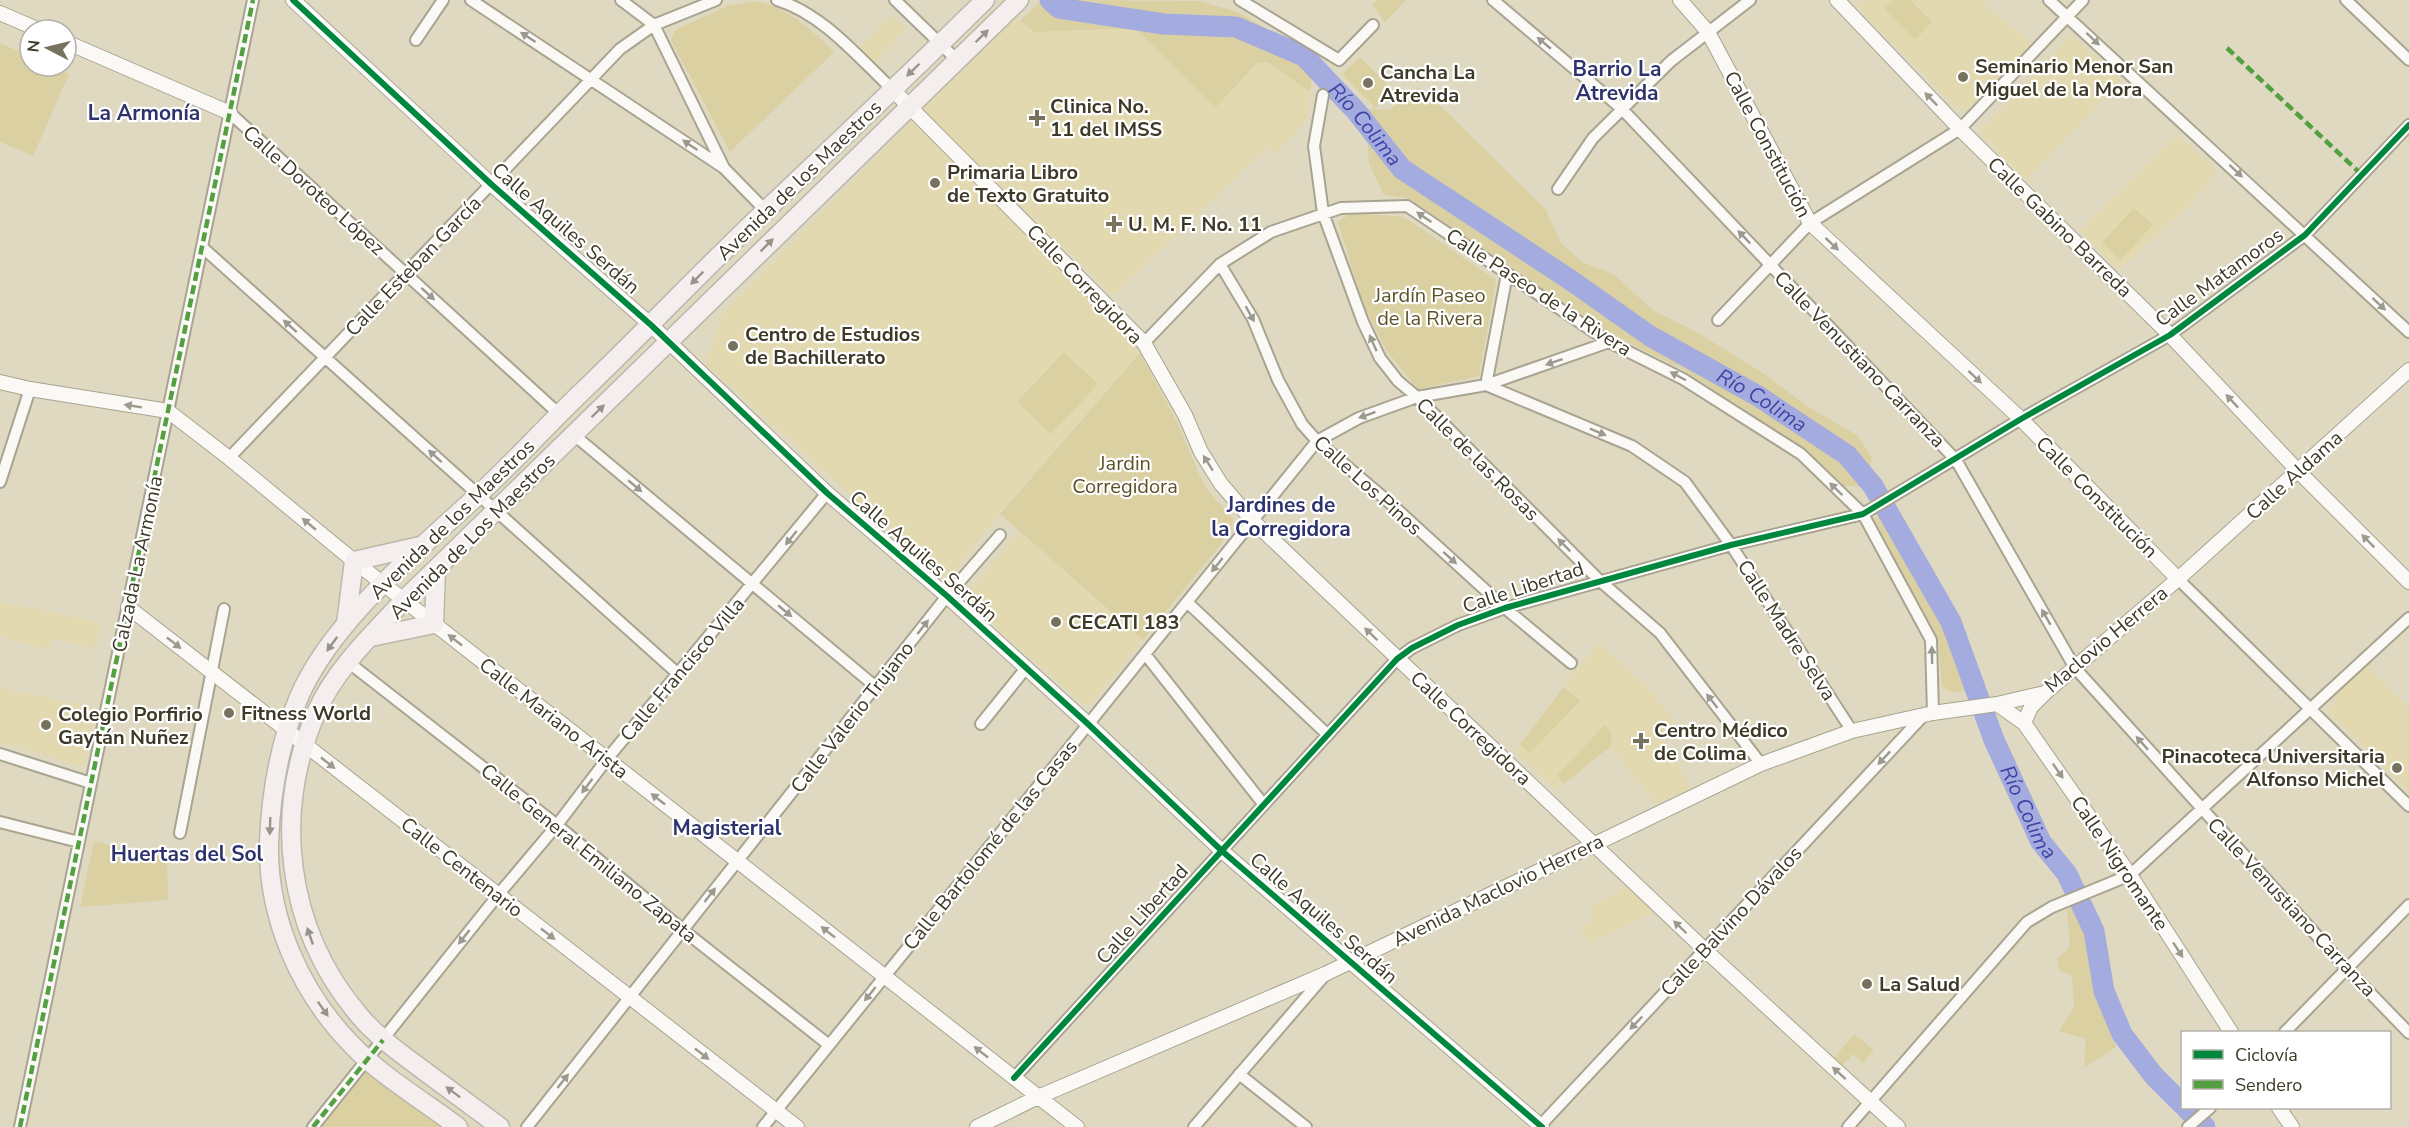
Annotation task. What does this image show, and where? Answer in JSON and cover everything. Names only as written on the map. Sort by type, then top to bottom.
[{"type":"main road","name":"Avenida de los Maestros","points":[[458,1127],[351,1045],[322,1010],[298,970],[282,930],[273,896],[269,859],[271,794],[286,731],[300,693],[346,624],[420,546],[478,495],[766,211],[985,0]]},
{"type":"main road","name":"Avenida de Los Maestros","points":[[500,1127],[383,1040],[358,1015],[333,981],[314,948],[298,901],[291,862],[291,823],[296,782],[305,745],[318,710],[348,662],[404,600],[1019,0]]},
{"type":"main road","points":[[346,624],[354,561],[420,546]]},
{"type":"main road","points":[[371,637],[434,624],[436,570]]},
{"type":"street","name":"Calzada La Armonía","points":[[20,1127],[253,0]]},
{"type":"street","name":"Calle Aquiles Serdán","points":[[293,0],[491,184],[651,325],[827,493],[947,596],[1088,724],[1222,851],[1540,1126]]},
{"type":"street","points":[[416,40],[444,0]]},
{"type":"street","points":[[471,0],[724,168],[766,211]]},
{"type":"street","points":[[621,0],[654,25],[724,168]]},
{"type":"street","name":"Calle Esteban García","points":[[230,458],[621,49],[654,25],[716,0]]},
{"type":"street","name":"Calle Corregidora","points":[[777,0],[819,21],[893,90],[1144,343],[1185,415],[1201,452],[1221,484],[1253,521],[1705,950],[1898,1127]]},
{"type":"street","points":[[895,0],[957,60]]},
{"type":"street","points":[[1240,0],[1339,60],[1373,25]]},
{"type":"street","name":"Calle Venustiano Carranza","points":[[1493,0],[1622,109],[1956,460],[2075,668],[2347,969],[2409,1033]]},
{"type":"street","name":"Calle Constitución","points":[[1680,0],[1708,32],[1810,223],[2021,419],[2178,579],[2409,806]]},
{"type":"street","points":[[1558,189],[1593,138],[1622,109],[1671,61],[1750,0]]},
{"type":"street","name":"Calle Gabino Barreda","points":[[1837,0],[1960,129],[2170,335],[2298,471],[2409,582]]},
{"type":"street","points":[[2049,0],[2409,332]]},
{"type":"street","points":[[1718,320],[1810,223],[1960,129],[2083,0]]},
{"type":"street","points":[[2346,0],[2409,60]]},
{"type":"street","points":[[0,13],[18,21]]},
{"type":"street","points":[[78,47],[230,113]]},
{"type":"street","name":"Calle de las Rosas","points":[[1323,95],[1314,146],[1323,213],[1363,322],[1380,358],[1398,381],[1599,580],[1660,633],[1761,764]]},
{"type":"street","name":"Calle Doroteo López","points":[[230,113],[559,414]]},
{"type":"street","name":"Calle Matamoros","points":[[2021,419],[2170,335],[2305,234],[2409,124]]},
{"type":"street","name":"Calle Paseo de la Rivera","points":[[1144,343],[1220,264],[1271,232],[1341,208],[1407,206],[1610,342],[1683,379],[1801,454],[1863,514],[1931,640],[1934,714]]},
{"type":"street","points":[[202,247],[677,673]]},
{"type":"street","name":"Calle Los Pinos","points":[[1220,264],[1253,319],[1278,380],[1302,424],[1317,441],[1390,503],[1505,608],[1571,663]]},
{"type":"street","points":[[1486,385],[1507,274]]},
{"type":"street","name":"Calle Bartolomé de las Casas","points":[[763,1127],[1317,441],[1359,418],[1417,398],[1486,385],[1610,342]]},
{"type":"street","name":"Calle Aldama","points":[[2178,579],[2409,370]]},
{"type":"street","name":"Calle Mariano Arista","points":[[0,382],[168,411],[230,458],[384,585],[1077,1127]]},
{"type":"street","name":"Calle Madre Selva","points":[[1486,385],[1622,442],[1685,482],[1731,545],[1852,730]]},
{"type":"street","points":[[0,482],[30,389]]},
{"type":"street","name":"Calle Libertad","points":[[1014,1078],[1398,658],[1412,648],[1458,625],[1505,608],[1599,580],[1731,545],[1863,514],[2021,419]]},
{"type":"street","points":[[574,435],[876,687]]},
{"type":"street","name":"Calle Francisco Villa","points":[[313,1127],[498,895],[557,825],[607,759],[827,493]]},
{"type":"street","name":"Calle Valerio Trujano","points":[[527,1127],[947,596],[1000,535]]},
{"type":"street","name":"Maclovio Herrera","points":[[1997,704],[2045,693],[2178,579]]},
{"type":"street","points":[[1187,602],[1328,735]]},
{"type":"street","name":"Calle Centenario","points":[[128,607],[797,1127]]},
{"type":"street","points":[[180,833],[224,609]]},
{"type":"street","points":[[1848,1127],[2027,922],[2052,906],[2130,875],[2409,618]]},
{"type":"street","points":[[1145,654],[1264,805]]},
{"type":"street","name":"Calle General Emiliano Zapata","points":[[348,662],[557,825],[683,930],[829,1045]]},
{"type":"street","points":[[981,724],[1026,668]]},
{"type":"street","points":[[2024,723],[2031,707],[2045,693]]},
{"type":"street","name":"Avenida Maclovio Herrera","points":[[977,1127],[1038,1097],[1325,974],[1761,764],[1852,730],[1997,704]]},
{"type":"street","name":"Calle Nigromante","points":[[1997,704],[2024,723],[2130,875],[2230,1031]]},
{"type":"street","name":"Calle Balvino Dávalos","points":[[1540,1126],[1705,950],[1934,714]]},
{"type":"street","points":[[0,754],[91,783]]},
{"type":"street","points":[[0,822],[79,842]]},
{"type":"street","points":[[2286,1031],[2409,905]]},
{"type":"street","points":[[1194,1127],[1325,974]]},
{"type":"street","points":[[1239,1074],[1306,1127]]},
{"type":"street","points":[[2188,1127],[2208,1109]]},
{"type":"street","points":[[2280,1109],[2292,1127]]},
{"type":"shaded area","name":"Seminario Menor San Miguel de la Mora","points":[[1865,0],[1980,0],[2033,44],[1967,110],[1958,110],[1858,7]]},
{"type":"shaded area","points":[[891,15],[906,29],[872,65],[857,50]]},
{"type":"shaded area","name":"U. M. F. No. 11","points":[[1014,16],[1024,26],[1035,32],[1135,28],[1215,108],[1257,63],[1268,62],[1310,92],[1307,120],[1276,153],[1268,147],[1113,296],[920,107]]},
{"type":"shaded area","points":[[2071,35],[2122,79],[2027,180],[1982,137],[1982,129]]},
{"type":"shaded area","points":[[913,119],[1140,353],[1015,495],[950,577],[941,577],[706,364],[722,314]]},
{"type":"shaded area","points":[[2177,135],[2217,170],[2189,206],[2119,270],[2079,231]]},
{"type":"shaded area","name":"CECATI 183","points":[[1019,532],[1143,640],[1090,705],[1085,705],[969,605],[967,593]]},
{"type":"shaded area","points":[[0,601],[101,623],[94,649],[53,638],[49,650],[0,637]]},
{"type":"shaded area","name":"Centro Médico de Colima","points":[[1599,642],[1654,694],[1674,720],[1659,734],[1692,788],[1656,804],[1611,747],[1556,789],[1515,752]]},
{"type":"shaded area","points":[[2364,663],[2409,707],[2409,792],[2328,711],[2337,702],[2331,695]]},
{"type":"shaded area","name":"Colegio Porfirio Gaytán Nuñez","points":[[0,688],[96,708],[83,767],[0,742]]},
{"type":"shaded area","points":[[1628,887],[1654,913],[1588,943],[1580,927],[1595,921],[1589,908]]},
{"type":"green space","points":[[1042,0],[1198,1],[1238,12],[1315,56],[1310,92],[1268,62],[1257,63],[1215,108],[1135,28],[1035,32],[1020,21]]},
{"type":"green space","points":[[1377,0],[1406,0],[1385,22],[1372,5]]},
{"type":"green space","points":[[1893,0],[1910,0],[1932,22],[1915,40],[1884,9]]},
{"type":"green space","points":[[757,1],[779,9],[799,21],[834,52],[730,152],[671,40],[675,30],[728,6]]},
{"type":"green space","points":[[0,43],[18,51],[18,78],[67,78],[33,156],[0,142]]},
{"type":"green space","name":"Cancha La Atrevida","points":[[1360,57],[1393,91],[1375,108],[1342,74]]},
{"type":"green space","points":[[1419,87],[1546,210],[1561,243],[1582,262],[1613,274],[1653,310],[1695,331],[1763,373],[1810,408],[1857,435],[1872,457],[1866,487],[1844,486],[1810,453],[1682,369],[1611,334],[1407,198],[1384,195],[1369,164],[1365,109],[1389,110]]},
{"type":"green space","points":[[2134,208],[2153,225],[2120,260],[2102,242]]},
{"type":"green space","name":"Jardín Paseo de la Rivera","points":[[1352,213],[1404,217],[1496,280],[1479,376],[1418,389],[1386,350],[1363,304],[1338,222]]},
{"type":"green space","points":[[1064,352],[1098,384],[1051,434],[1017,402]]},
{"type":"green space","name":"Jardin Corregidora","points":[[1140,353],[1177,422],[1209,492],[1233,519],[1232,530],[1143,640],[1000,514]]},
{"type":"green space","points":[[1884,513],[1894,527],[1904,556],[1918,570],[1923,587],[1948,624],[1946,636],[1956,647],[1963,661],[1968,691],[1951,692],[1942,686],[1938,641],[1874,520]]},
{"type":"green space","points":[[1564,687],[1580,701],[1530,753],[1520,744]]},
{"type":"green space","points":[[1605,725],[1612,732],[1611,746],[1564,784],[1557,775]]},
{"type":"green space","points":[[94,841],[167,858],[168,900],[80,907]]},
{"type":"green space","points":[[2077,906],[2090,933],[2101,1000],[2116,1047],[2084,1068],[2086,1039],[2059,1031],[2074,1007],[2072,975],[2060,971],[2057,959],[2070,947],[2067,910]]},
{"type":"green space","points":[[1854,1034],[1874,1050],[1863,1063],[1853,1054],[1842,1066],[1834,1058]]},
{"type":"green space","points":[[369,1070],[447,1127],[322,1127]]},
{"type":"waterway","name":"Río Colima","points":[[1050,0],[1059,8],[1164,24],[1236,27],[1304,56],[1356,111],[1402,169],[1569,279],[1650,336],[1758,396],[1847,455],[1873,486],[1951,622],[1994,740],[2041,842],[2067,874],[2094,931],[2104,991],[2122,1034],[2154,1076],[2181,1103]]},
{"type":"waterway","name":"Río Colima","points":[[2187,1109],[2205,1127]]},
{"type":"marked path","points":[[20,1127],[253,0]]},
{"type":"marked path","points":[[2227,48],[2362,175]]},
{"type":"marked path","points":[[313,1127],[383,1040]]},
{"type":"cycle path","points":[[293,0],[491,184],[651,325],[827,493],[947,596],[1088,724],[1222,851],[1542,1127]]},
{"type":"cycle path","points":[[1014,1078],[1397,659],[1412,648],[1458,625],[1505,608],[1731,545],[1863,514],[2021,419],[2170,335],[2305,235],[2409,125]]},
{"type":"place","name":"Seminario Menor San Miguel de la Mora","points":[[1963,77]]},
{"type":"place","name":"Cancha La Atrevida","points":[[1368,83]]},
{"type":"place","name":"Clinica No. 11 del IMSS","points":[[1037,118]]},
{"type":"place","name":"Primaria Libro de Texto Gratuito","points":[[935,183]]},
{"type":"place","name":"U. M. F. No. 11","points":[[1114,224]]},
{"type":"place","name":"Centro de Estudios de Bachillerato","points":[[733,346]]},
{"type":"place","name":"CECATI 183","points":[[1056,622]]},
{"type":"place","name":"Fitness World","points":[[229,713]]},
{"type":"place","name":"Colegio Porfirio Gaytán Nuñez","points":[[46,725]]},
{"type":"place","name":"Centro Médico de Colima","points":[[1641,741]]},
{"type":"place","name":"Pinacoteca Universitaria Alfonso Michel","points":[[2397,768]]},
{"type":"place","name":"La Salud","points":[[1867,984]]},
{"type":"district","name":"Barrio La Atrevida","points":[[1617,81]]},
{"type":"district","name":"La Armonía","points":[[144,113]]},
{"type":"district","name":"Jardines de la Corregidora","points":[[1281,517]]},
{"type":"district","name":"Magisterial","points":[[727,828]]},
{"type":"district","name":"Huertas del Sol","points":[[187,854]]}]
